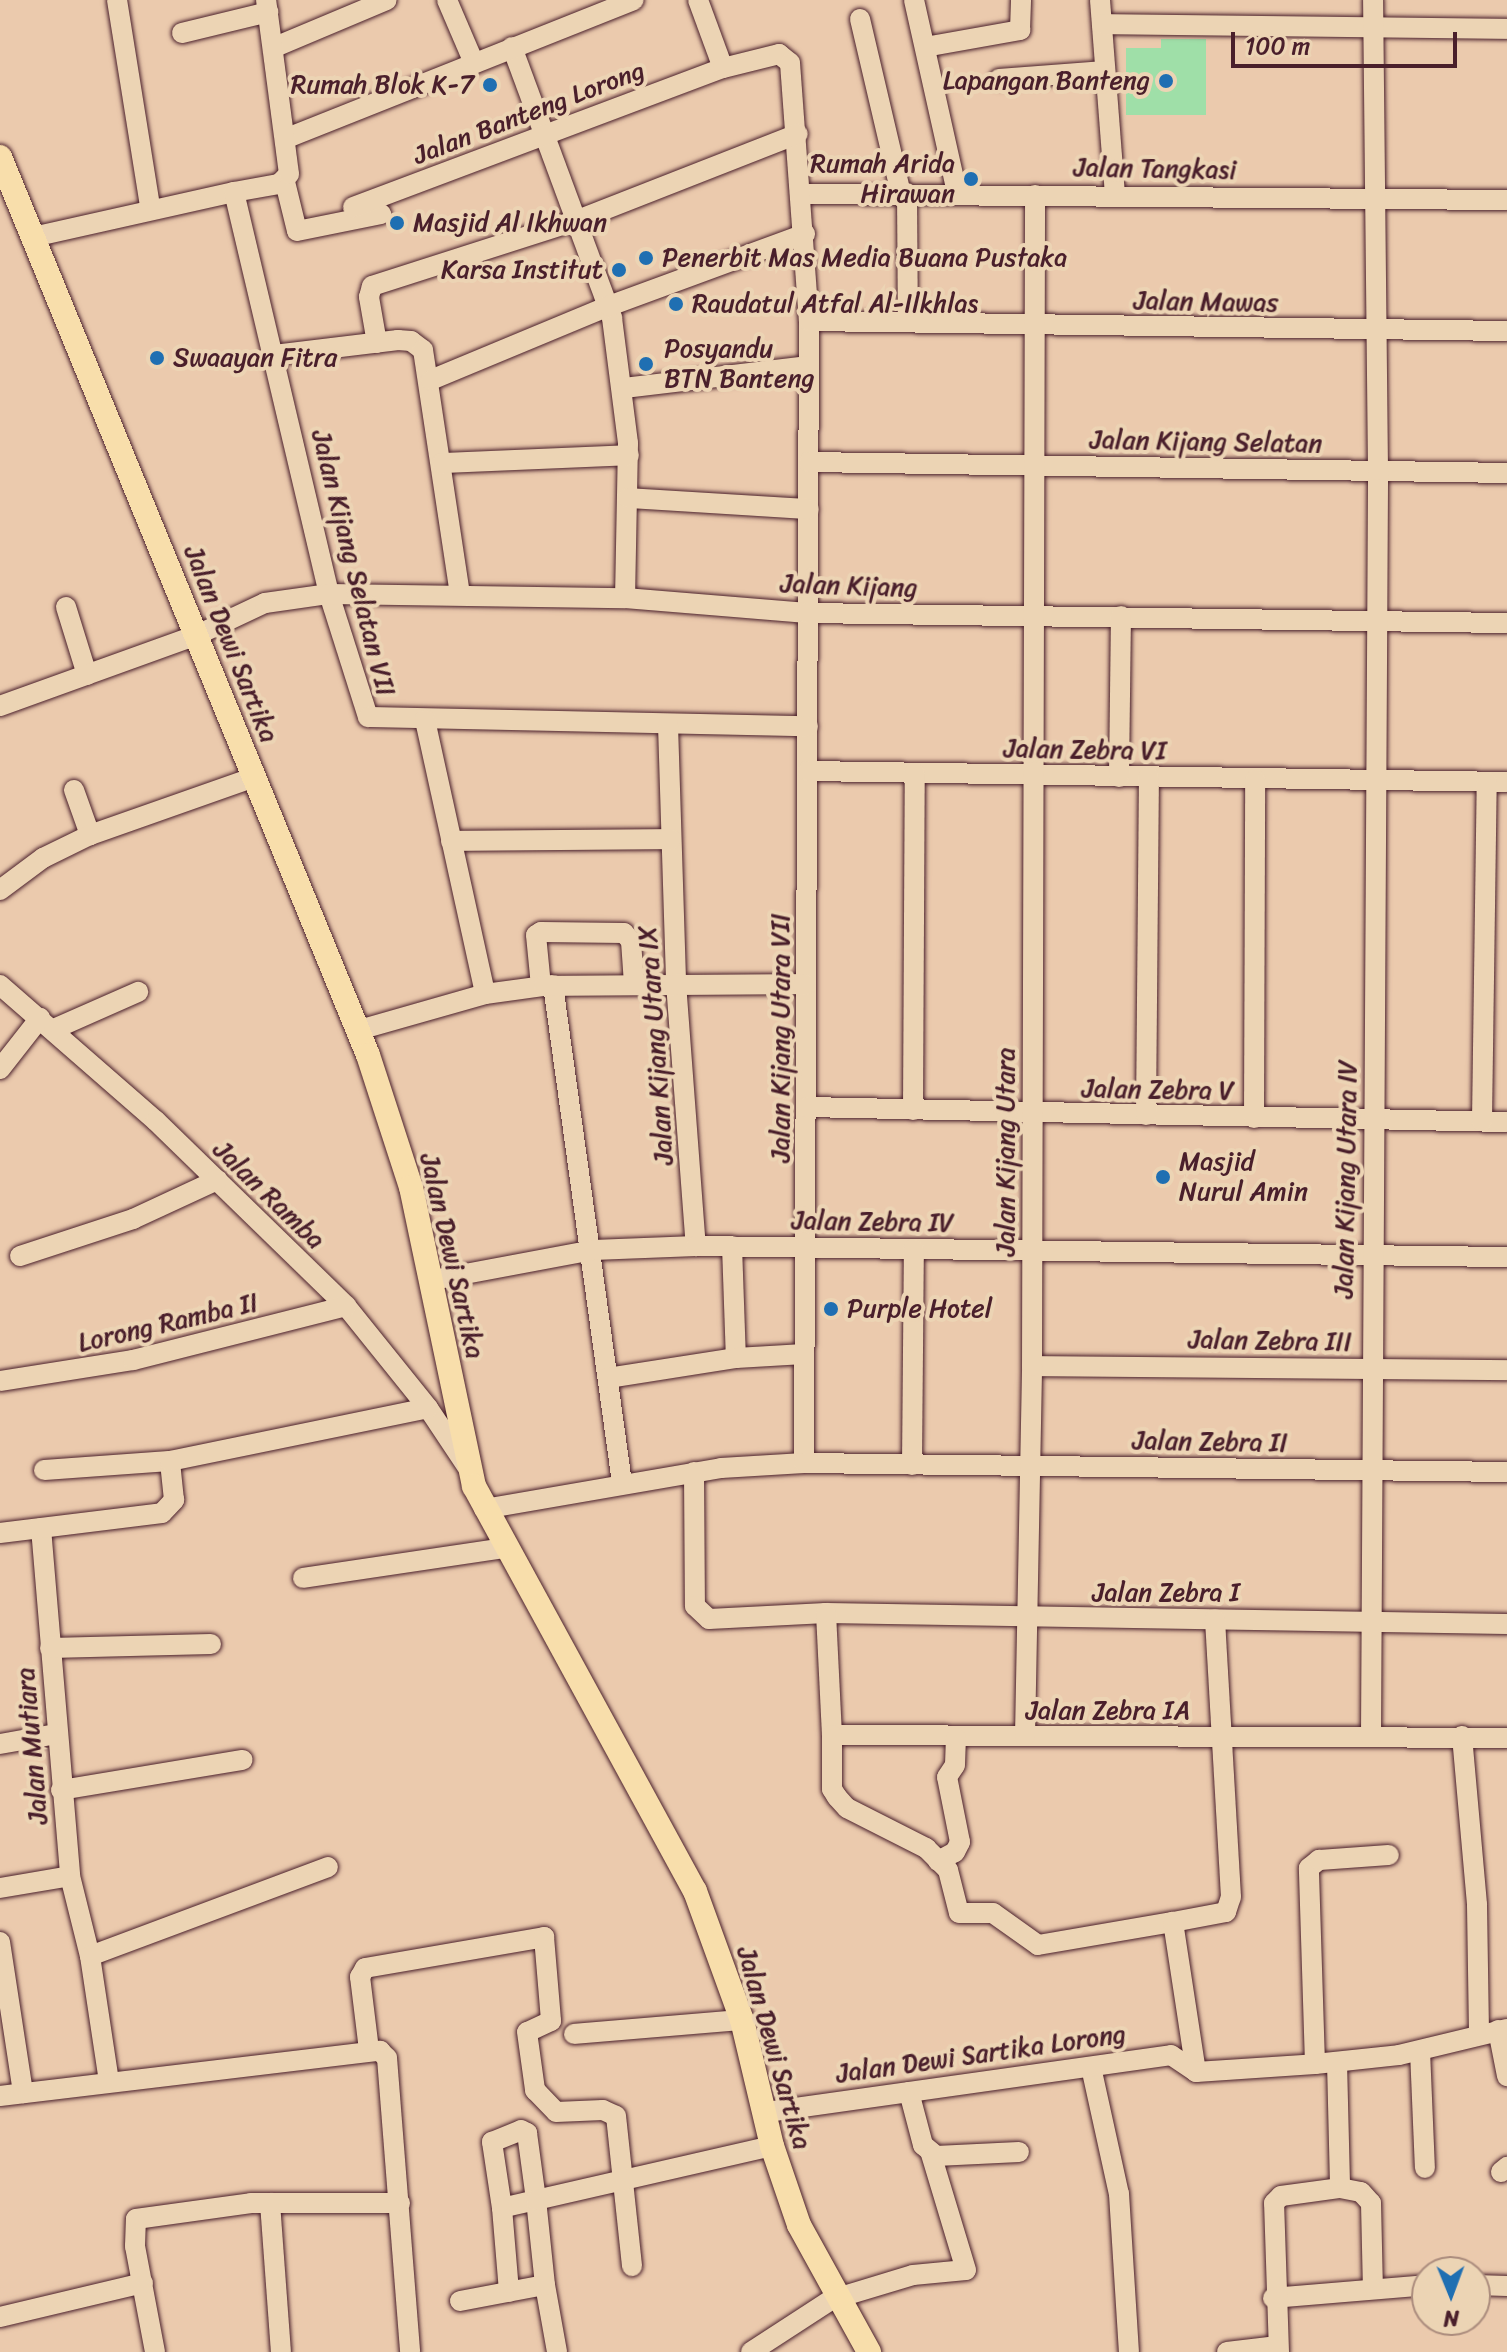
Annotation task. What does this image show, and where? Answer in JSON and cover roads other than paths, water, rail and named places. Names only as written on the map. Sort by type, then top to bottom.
[{"type":"main road","name":"Jalan Dewi Sartika","points":[[0,157],[8,198],[33,237],[359,1030],[407,1170],[433,1280],[469,1472],[504,1548],[695,1891],[742,2020],[767,2112],[772,2146],[799,2225],[869,2352]]},
{"type":"street","points":[[117,0],[150,207]]},
{"type":"street","points":[[275,47],[387,0]]},
{"type":"street","points":[[447,0],[474,63]]},
{"type":"street","points":[[287,138],[633,0]]},
{"type":"street","points":[[698,0],[723,68]]},
{"type":"street","points":[[914,0],[957,193]]},
{"type":"street","points":[[925,47],[1020,30],[1021,0]]},
{"type":"street","points":[[1100,0],[1115,193]]},
{"type":"street","points":[[1373,0],[1378,470],[1376,621]]},
{"type":"street","points":[[182,33],[267,6],[287,138],[285,182],[297,231],[381,214]]},
{"type":"street","points":[[860,19],[904,194],[908,321]]},
{"type":"street","points":[[1102,24],[1507,29]]},
{"type":"street","points":[[512,47],[609,306],[624,388],[629,455],[625,598]]},
{"type":"street","name":"Jalan Banteng Lorong","points":[[353,207],[723,68],[774,55],[787,58],[803,194],[809,321],[809,462]]},
{"type":"street","points":[[999,79],[1105,71]]},
{"type":"street","points":[[377,343],[368,293],[372,286],[578,220],[798,134]]},
{"type":"street","points":[[33,237],[150,207],[285,182]]},
{"type":"street","name":"Jalan Kijang Selatan VII","points":[[234,192],[329,594],[365,714],[425,720],[808,726]]},
{"type":"street","name":"Jalan Tangkasi","points":[[803,194],[1115,193],[1507,200]]},
{"type":"street","points":[[1035,195],[1035,617]]},
{"type":"street","points":[[431,380],[609,306],[805,234]]},
{"type":"street","name":"Jalan Mawas","points":[[809,321],[1507,331]]},
{"type":"street","points":[[274,355],[377,343],[416,343],[423,350],[431,380],[460,594]]},
{"type":"street","points":[[624,388],[809,366]]},
{"type":"street","points":[[442,463],[629,455]]},
{"type":"street","points":[[807,613],[809,462]]},
{"type":"street","name":"Jalan Kijang Selatan","points":[[809,462],[1507,473]]},
{"type":"street","points":[[628,498],[809,509]]},
{"type":"street","name":"Jalan Kijang","points":[[0,706],[197,635],[277,599],[329,594],[625,598],[807,613],[1507,623]]},
{"type":"street","points":[[66,607],[87,675]]},
{"type":"street","name":"Jalan Kijang Utara VII","points":[[804,1463],[807,613]]},
{"type":"street","points":[[1119,777],[1121,616]]},
{"type":"street","name":"Jalan Kijang Utara","points":[[1025,1736],[1032,1366],[1035,617]]},
{"type":"street","name":"Jalan Kijang Utara IV","points":[[1371,1737],[1374,1620],[1370,1256],[1376,621]]},
{"type":"street","points":[[425,720],[485,994]]},
{"type":"street","name":"Jalan Kijang Utara IX","points":[[668,725],[676,983],[696,1246]]},
{"type":"street","name":"Jalan Zebra VI","points":[[808,771],[1497,782]]},
{"type":"street","points":[[913,1110],[915,773]]},
{"type":"street","points":[[0,890],[43,858],[90,835],[255,777]]},
{"type":"street","points":[[1146,1115],[1149,777]]},
{"type":"street","points":[[1254,1118],[1255,780]]},
{"type":"street","points":[[1482,1121],[1497,782]]},
{"type":"street","points":[[74,790],[90,835]]},
{"type":"street","points":[[451,841],[671,839]]},
{"type":"street","points":[[622,1483],[593,1250],[536,935],[541,932],[624,933],[631,941],[634,984]]},
{"type":"street","points":[[359,1030],[485,994],[547,986],[806,984]]},
{"type":"street","name":"Jalan Ramba","points":[[0,985],[47,1024],[217,1180],[346,1306],[428,1408],[469,1472]]},
{"type":"street","points":[[0,1069],[47,1024],[138,992]]},
{"type":"street","name":"Jalan Zebra V","points":[[807,1107],[1507,1122]]},
{"type":"street","points":[[20,1256],[133,1219],[217,1180]]},
{"type":"street","name":"Jalan Zebra IV","points":[[433,1280],[593,1250],[696,1246],[1507,1257]]},
{"type":"street","points":[[732,1246],[736,1358]]},
{"type":"street","points":[[912,1465],[914,1249]]},
{"type":"street","name":"Lorong Ramba II","points":[[0,1381],[133,1360],[346,1306]]},
{"type":"street","points":[[608,1378],[736,1358],[804,1354]]},
{"type":"street","name":"Jalan Zebra III","points":[[1032,1366],[1507,1370]]},
{"type":"street","points":[[44,1470],[170,1461],[428,1408]]},
{"type":"street","points":[[0,1533],[166,1511],[174,1500],[170,1461]]},
{"type":"street","name":"Jalan Zebra II","points":[[484,1509],[694,1472],[804,1463],[1507,1472]]},
{"type":"street","name":"Jalan Zebra I","points":[[694,1472],[695,1606],[701,1615],[709,1619],[826,1613],[1507,1624]]},
{"type":"street","name":"Jalan Mutiara","points":[[41,1528],[70,1876],[90,1956],[109,2081]]},
{"type":"street","points":[[303,1578],[504,1548]]},
{"type":"street","points":[[826,1613],[832,1789],[837,1797],[948,1870],[959,1913],[993,1913],[1038,1945],[1226,1912],[1231,1897],[1215,1619]]},
{"type":"street","points":[[50,1648],[211,1644]]},
{"type":"street","points":[[0,1744],[57,1734]]},
{"type":"street","name":"Jalan Zebra IA","points":[[832,1735],[956,1738],[1507,1738]]},
{"type":"street","points":[[1462,1736],[1477,1905],[1495,2032],[1507,2076]]},
{"type":"street","points":[[938,1861],[955,1852],[960,1842],[947,1777],[955,1765],[956,1738]]},
{"type":"street","points":[[61,1790],[243,1760]]},
{"type":"street","points":[[1315,2064],[1309,1868],[1319,1860],[1389,1855]]},
{"type":"street","points":[[90,1956],[328,1867]]},
{"type":"street","points":[[0,1888],[70,1876]]},
{"type":"street","points":[[1173,1922],[1196,2072]]},
{"type":"street","points":[[374,2050],[360,1977],[365,1968],[544,1937],[551,2021],[527,2032],[535,2090],[556,2112],[613,2111],[632,2266]]},
{"type":"street","points":[[0,1942],[23,2093]]},
{"type":"street","points":[[574,2034],[742,2020]]},
{"type":"street","name":"Jalan Dewi Sartika Lorong","points":[[767,2112],[1171,2055],[1196,2072],[1337,2062],[1420,2051],[1495,2032]]},
{"type":"street","points":[[0,2096],[374,2050],[387,2058],[410,2352]]},
{"type":"street","points":[[1420,2051],[1425,2168]]},
{"type":"street","points":[[1337,2062],[1340,2188]]},
{"type":"street","points":[[1091,2067],[1119,2194],[1129,2352]]},
{"type":"street","points":[[751,2352],[837,2297],[913,2275],[966,2270],[930,2151],[921,2139],[909,2092]]},
{"type":"street","points":[[509,2292],[502,2208],[492,2142],[521,2130],[527,2133],[545,2285],[557,2352]]},
{"type":"street","points":[[502,2208],[772,2146]]},
{"type":"street","points":[[930,2151],[955,2158],[1019,2152]]},
{"type":"street","points":[[1227,2352],[1278,2349],[1273,2298],[1276,2199],[1340,2188],[1361,2192],[1371,2203],[1373,2288]]},
{"type":"street","points":[[155,2352],[132,2226],[136,2219],[270,2203],[400,2203]]},
{"type":"street","points":[[270,2203],[281,2352]]},
{"type":"street","points":[[0,2317],[143,2283]]},
{"type":"street","points":[[460,2301],[545,2285]]},
{"type":"street","points":[[1273,2298],[1411,2286]]},
{"type":"place","name":"Lapangan Banteng","points":[[1166,81]]},
{"type":"place","name":"Rumah Blok K-7","points":[[490,85]]},
{"type":"place","name":"Rumah Arida Hirawan","points":[[971,179]]},
{"type":"place","name":"Masjid Al Ikhwan","points":[[397,223]]},
{"type":"place","name":"Penerbit Mas Media Buana Pustaka","points":[[646,258]]},
{"type":"place","name":"Karsa Institut","points":[[619,270]]},
{"type":"place","name":"Raudatul Atfal Al-Ilkhlas","points":[[676,304]]},
{"type":"place","name":"Swaayan Fitra","points":[[157,358]]},
{"type":"place","name":"Posyandu BTN Banteng","points":[[646,364]]},
{"type":"place","name":"Masjid Nurul Amin","points":[[1163,1177]]},
{"type":"place","name":"Purple Hotel","points":[[831,1309]]}]
